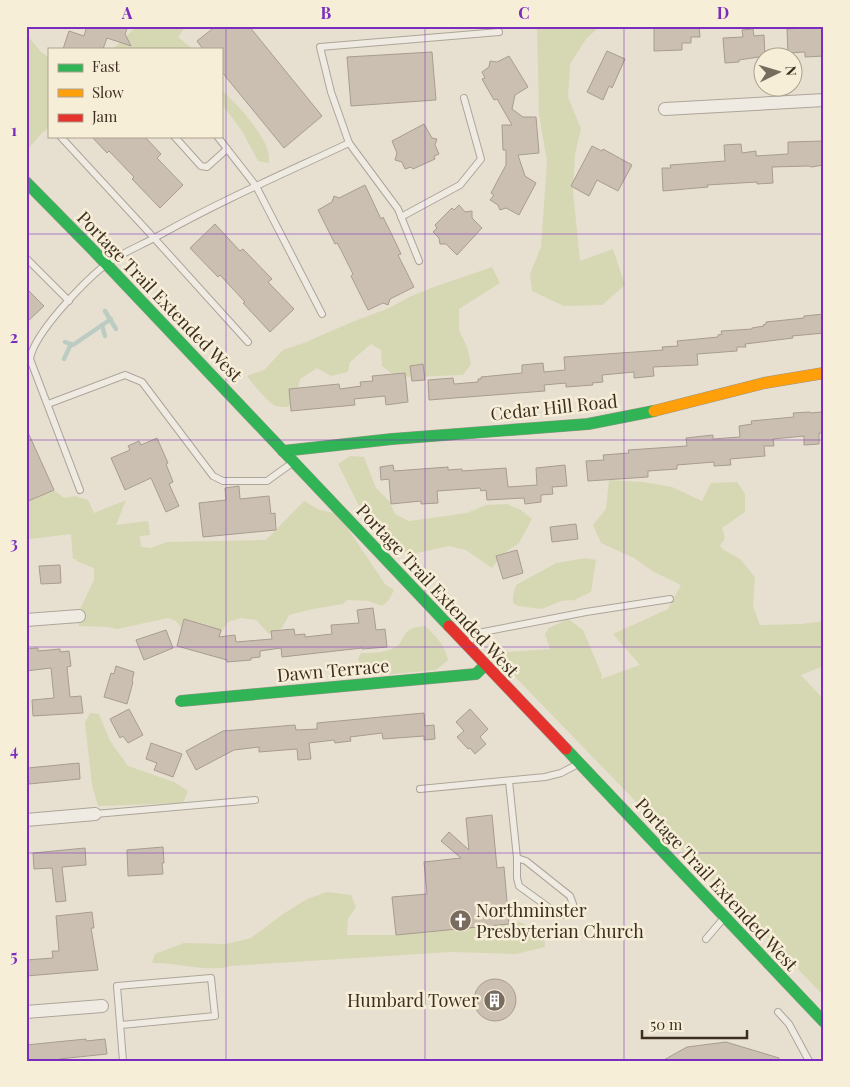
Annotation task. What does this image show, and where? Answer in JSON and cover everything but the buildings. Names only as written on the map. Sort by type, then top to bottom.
[{"type":"main road","name":"Portage Trail Extended West","points":[[26,182],[106,264],[824,1022]]},
{"type":"main road","name":"Cedar Hill Road","points":[[283,452],[344,443],[587,424],[651,413],[790,377],[824,373]]},
{"type":"main road","name":"Dawn Terrace","points":[[181,701],[476,674],[485,665]]},
{"type":"street","points":[[665,109],[824,100]]},
{"type":"street","points":[[26,620],[79,616]]},
{"type":"street","points":[[26,820],[95,814]]},
{"type":"street","points":[[26,1012],[102,1006]]},
{"type":"lane","points":[[419,261],[398,209],[349,143],[331,92],[320,47],[499,32]]},
{"type":"lane","points":[[401,217],[460,185],[481,159],[464,98]]},
{"type":"lane","points":[[62,138],[248,342]]},
{"type":"lane","points":[[176,138],[201,166],[207,167],[227,149]]},
{"type":"lane","points":[[218,138],[256,186],[322,314]]},
{"type":"lane","points":[[80,490],[28,354],[58,311],[106,264],[256,186],[349,143]]},
{"type":"lane","points":[[26,258],[69,301]]},
{"type":"lane","points":[[48,404],[125,375],[142,382],[213,476],[223,482],[267,481],[293,462]]},
{"type":"lane","points":[[466,645],[478,633],[586,612],[670,599]]},
{"type":"lane","points":[[420,789],[545,777],[561,773],[579,763]]},
{"type":"lane","points":[[509,781],[517,878],[519,886],[559,915],[567,914],[573,904],[570,896],[526,861],[516,858]]},
{"type":"lane","points":[[95,814],[255,800]]},
{"type":"lane","points":[[706,939],[724,917]]},
{"type":"lane","points":[[120,1025],[215,1016],[211,978],[117,986],[120,1025],[123,1061]]},
{"type":"lane","points":[[778,1012],[793,1030],[809,1061]]},
{"type":"green space","points":[[137,26],[186,26],[178,37],[191,48],[114,48]]},
{"type":"green space","points":[[537,26],[600,26],[586,39],[570,64],[568,97],[581,129],[575,154],[573,191],[580,261],[613,249],[625,285],[602,305],[564,306],[532,291],[530,274],[541,247],[547,161],[539,115]]},
{"type":"green space","points":[[26,39],[30,39],[42,53],[48,56],[48,129],[26,151]]},
{"type":"green space","points":[[222,91],[241,110],[261,136],[268,151],[269,163],[258,161],[242,131],[222,104]]},
{"type":"green space","points":[[492,267],[500,283],[459,309],[459,330],[467,347],[471,364],[463,375],[395,376],[382,366],[381,350],[371,344],[350,362],[348,372],[331,376],[317,368],[300,379],[296,394],[288,407],[272,404],[247,376],[264,370],[283,350],[389,308],[409,297],[434,287]]},
{"type":"green space","points":[[350,456],[364,457],[376,488],[389,501],[395,514],[409,521],[467,513],[486,505],[507,504],[521,510],[532,519],[519,543],[503,554],[492,568],[466,550],[449,546],[412,554],[400,553],[392,548],[368,512],[359,506],[338,464]]},
{"type":"green space","points":[[609,480],[643,482],[672,487],[702,501],[711,483],[737,482],[745,494],[745,512],[722,528],[725,538],[720,546],[740,559],[755,577],[753,606],[760,625],[801,624],[824,621],[824,666],[801,675],[824,700],[824,996],[492,653],[550,649],[545,634],[549,628],[568,619],[583,630],[602,675],[601,679],[640,665],[613,634],[668,609],[681,585],[652,571],[634,558],[601,543],[593,525],[606,509]]},
{"type":"green space","points":[[54,490],[64,498],[75,496],[88,500],[94,513],[126,500],[116,525],[148,521],[150,535],[140,536],[141,547],[151,548],[167,542],[266,540],[304,501],[320,510],[338,514],[385,584],[394,590],[389,600],[382,606],[369,601],[347,600],[343,604],[289,615],[282,628],[269,634],[256,620],[241,618],[228,622],[218,637],[186,635],[176,621],[168,618],[117,629],[79,626],[79,611],[94,580],[94,568],[73,559],[71,534],[30,539],[26,537],[26,502]]},
{"type":"green space","points":[[586,558],[596,560],[591,592],[574,600],[561,601],[542,609],[518,606],[513,603],[516,585],[556,563]]},
{"type":"green space","points":[[425,626],[440,641],[448,660],[436,670],[384,675],[363,673],[358,659],[361,653],[382,652],[392,649],[400,643],[408,631]]},
{"type":"green space","points":[[90,713],[99,714],[110,741],[128,766],[174,782],[188,791],[183,803],[98,806],[92,785],[85,723]]},
{"type":"green space","points":[[327,892],[351,895],[356,907],[348,919],[347,935],[396,935],[520,922],[544,935],[545,947],[516,954],[451,952],[222,968],[152,963],[155,954],[184,943],[226,944],[251,938],[307,899]]},
{"type":"waterway","points":[[105,311],[116,329]]},
{"type":"waterway","points":[[65,342],[73,345],[111,319]]},
{"type":"waterway","points":[[102,325],[105,336]]},
{"type":"waterway","points":[[64,359],[71,344]]},
{"type":"traffic: fast","points":[[26,182],[91,248],[449,626]]},
{"type":"traffic: fast","points":[[283,451],[392,439],[588,424],[654,411]]},
{"type":"traffic: fast","points":[[181,701],[476,674],[485,665]]},
{"type":"traffic: fast","points":[[566,749],[824,1022]]},
{"type":"traffic: slow","points":[[654,411],[764,383],[824,373]]},
{"type":"traffic: jam","points":[[449,626],[566,749]]},
{"type":"place","name":"Northminster Presbyterian Church","points":[[460,920]]},
{"type":"place","name":"Humbard Tower","points":[[495,1000]]}]
